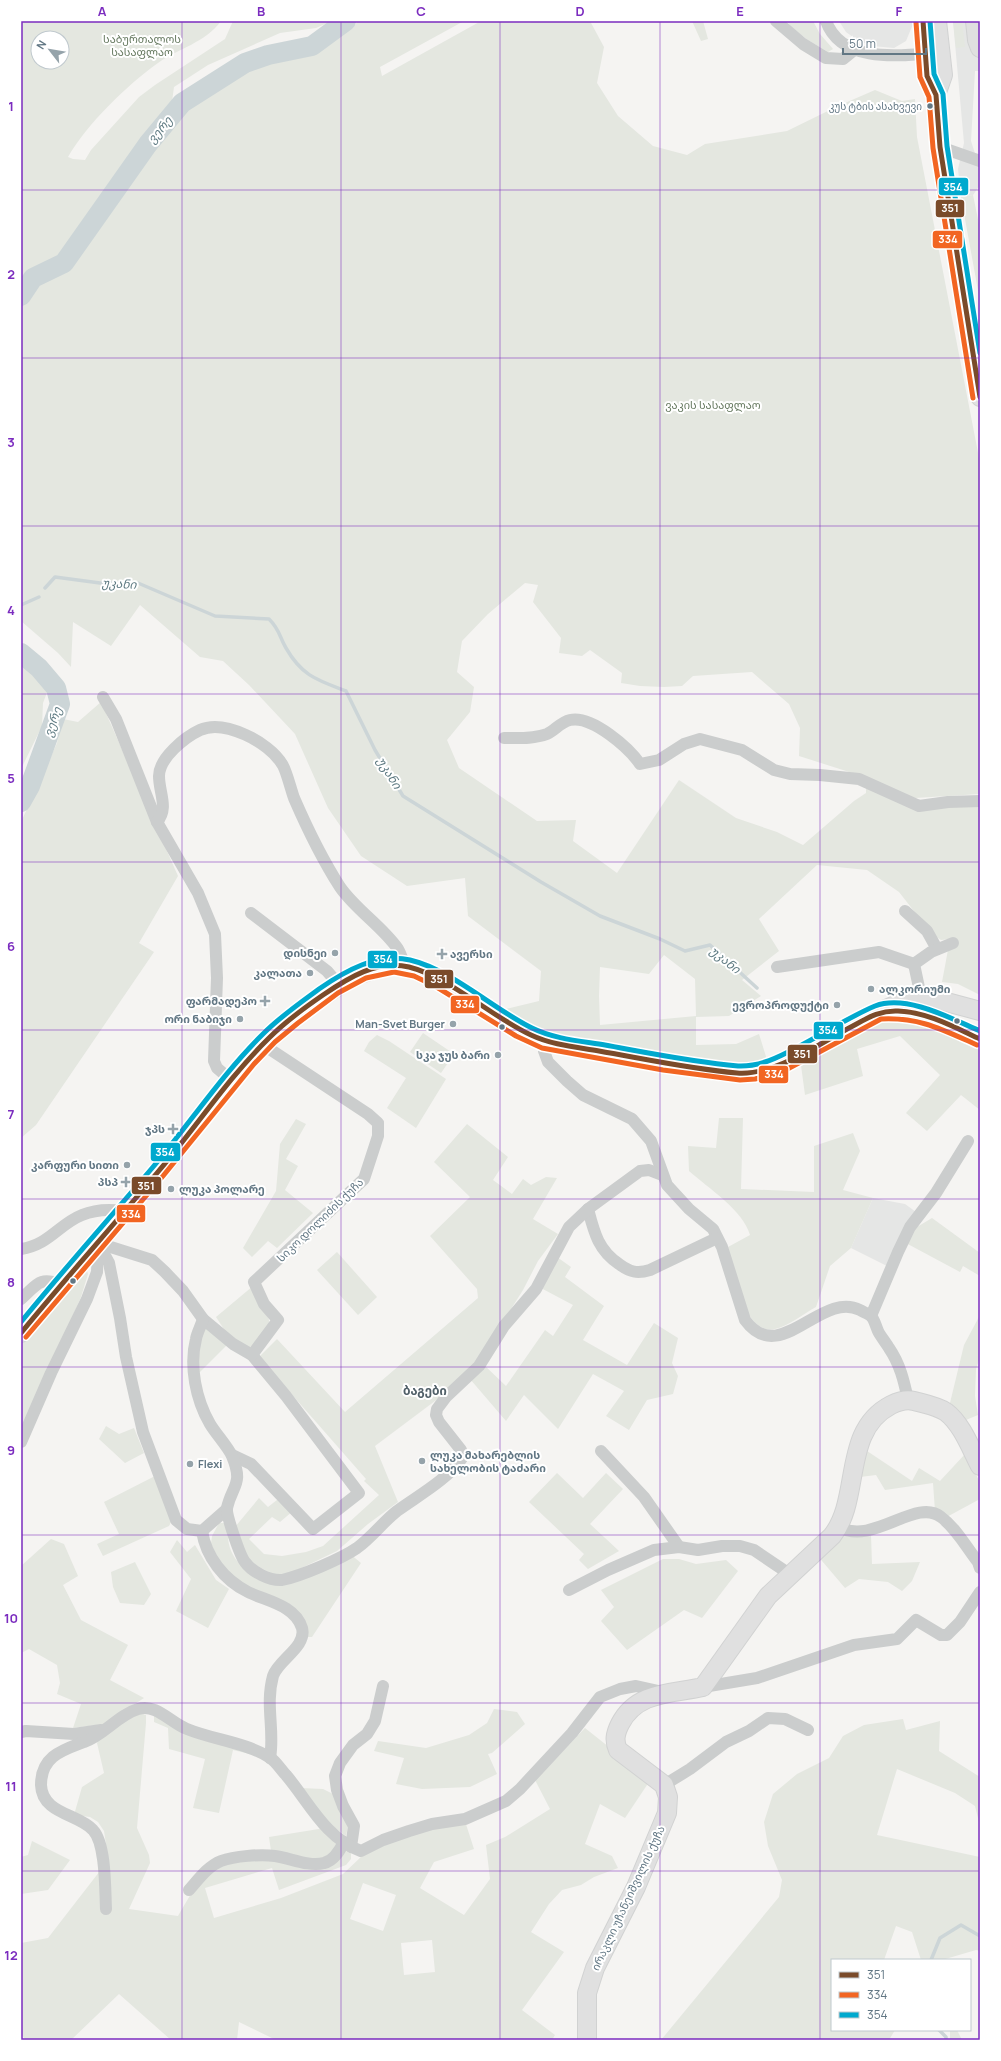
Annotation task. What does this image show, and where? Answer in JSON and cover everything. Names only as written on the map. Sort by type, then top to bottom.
[{"type":"main road","points":[[923,21],[933,53],[943,75],[936,96],[940,147],[980,397]]},
{"type":"main road","points":[[933,53],[937,21]]},
{"type":"main road","points":[[975,21],[977,40],[980,48]]},
{"type":"main road","points":[[21,1333],[61,1284],[98,1244],[124,1211],[169,1159],[231,1080],[262,1044],[286,1022],[352,977],[379,968],[405,966],[439,980],[502,1020],[529,1035],[544,1041],[664,1063],[727,1072],[754,1072],[784,1063],[879,1012],[908,1000],[921,997],[954,1003],[980,1011]]},
{"type":"main road","points":[[879,1012],[898,1011],[928,1016],[980,1039]]},
{"type":"main road","points":[[664,1785],[618,1750],[614,1742],[616,1731],[623,1717],[633,1706],[644,1699],[664,1692],[703,1687],[713,1676],[748,1622],[768,1596],[832,1536],[839,1527],[846,1508],[855,1459],[860,1443],[868,1427],[876,1417],[896,1402],[908,1400],[935,1407],[950,1416],[980,1466]]},
{"type":"main road","name":"ირაკლი უჩანეიშვილის ქუჩა","points":[[587,2040],[588,1993],[598,1962],[636,1887],[667,1813],[668,1797],[664,1785]]},
{"type":"street","points":[[776,21],[803,44],[826,58],[843,59],[854,50]]},
{"type":"street","points":[[826,21],[828,28],[838,40],[854,50],[874,54],[893,55],[933,53]]},
{"type":"street","points":[[940,147],[980,161]]},
{"type":"street","points":[[103,697],[116,719],[157,822],[198,893],[215,934],[217,978],[214,1061],[217,1068],[231,1080]]},
{"type":"street","points":[[504,738],[547,734],[572,720],[586,721],[615,740],[635,757],[640,764],[660,760],[684,744],[700,739],[742,750],[760,763],[790,774],[820,775],[858,779],[919,806],[948,802],[980,801]]},
{"type":"street","points":[[157,822],[162,817],[164,810],[159,774],[165,759],[171,752],[199,731],[210,727],[227,728],[258,742],[273,753],[283,764],[294,799],[322,857],[342,889],[399,950],[405,966]]},
{"type":"street","points":[[905,911],[927,931],[937,949]]},
{"type":"street","points":[[251,913],[327,971],[339,985]]},
{"type":"street","points":[[914,964],[937,949],[953,944]]},
{"type":"street","points":[[777,967],[879,952],[914,964]]},
{"type":"street","points":[[914,964],[921,997]]},
{"type":"street","points":[[544,1041],[544,1051],[548,1062],[567,1081],[583,1095],[625,1114],[638,1124],[655,1149],[662,1176],[674,1194],[689,1209],[706,1222],[717,1238],[726,1258],[745,1320],[755,1332],[766,1336],[777,1336],[829,1311],[840,1308],[850,1307],[871,1316],[878,1333],[898,1362],[904,1380],[908,1400]]},
{"type":"street","name":"სიკო დოლიძის ქუჩა","points":[[252,1355],[278,1320],[264,1304],[254,1282],[364,1179],[378,1136],[378,1123],[368,1114],[262,1044]]},
{"type":"street","points":[[871,1316],[910,1227],[936,1193],[968,1141]]},
{"type":"street","points":[[227,1509],[239,1554],[245,1564],[266,1578],[281,1580],[330,1563],[356,1548],[395,1512],[443,1478],[458,1464],[462,1458],[461,1450],[436,1415],[437,1409],[446,1397],[479,1366],[504,1326],[536,1289],[569,1227],[588,1209],[640,1171],[649,1170],[662,1176]]},
{"type":"street","points":[[21,1249],[34,1247],[43,1242],[80,1215],[92,1211],[111,1209],[124,1211]]},
{"type":"street","points":[[588,1209],[596,1238],[602,1249],[610,1258],[630,1272],[640,1273],[650,1270],[717,1238]]},
{"type":"street","points":[[98,1244],[109,1263],[126,1356],[143,1432],[176,1520],[187,1529],[202,1531],[227,1509],[237,1486],[238,1477],[232,1455],[207,1418],[198,1396],[194,1365],[196,1339],[203,1319]]},
{"type":"street","points":[[98,1244],[152,1260],[183,1291],[203,1319],[233,1344],[252,1355],[286,1396],[359,1493],[313,1530],[251,1464],[232,1455]]},
{"type":"street","points":[[21,1442],[51,1373],[87,1299],[97,1272],[98,1244]]},
{"type":"street","points":[[21,1299],[41,1282],[48,1280],[61,1284]]},
{"type":"street","points":[[601,1451],[644,1497],[679,1547]]},
{"type":"street","points":[[839,1527],[847,1531],[858,1532],[884,1526],[910,1515],[926,1512],[934,1513],[947,1523],[978,1562],[980,1568]]},
{"type":"street","points":[[202,1531],[207,1551],[225,1576],[246,1592],[274,1602],[290,1612],[302,1629],[301,1638],[296,1648],[280,1663],[273,1674],[269,1695],[272,1744],[270,1758]]},
{"type":"street","points":[[569,1590],[608,1570],[654,1550],[679,1547],[698,1550],[722,1546],[754,1550],[785,1571],[789,1576]]},
{"type":"street","points":[[703,1687],[757,1678],[854,1645],[897,1639],[916,1620],[940,1635],[948,1635],[960,1622],[980,1592]]},
{"type":"street","points":[[190,1890],[207,1870],[219,1861],[235,1857],[274,1855],[305,1862],[324,1863],[337,1855],[347,1844],[354,1826],[343,1806],[337,1790],[335,1776],[340,1763],[353,1746],[367,1734],[375,1721],[383,1686]]},
{"type":"street","points":[[106,1909],[103,1855],[94,1830],[85,1823],[55,1809],[46,1798],[41,1786],[42,1776],[48,1762],[57,1752],[90,1740],[138,1709],[152,1709],[188,1730],[250,1748],[270,1758],[300,1791],[319,1820],[347,1844],[361,1851],[383,1840],[409,1830],[432,1824],[465,1819],[506,1801],[520,1789],[572,1733],[600,1697],[620,1689],[636,1686],[664,1692]]},
{"type":"street","points":[[664,1785],[690,1769],[726,1742],[749,1731],[768,1718],[785,1718],[808,1730]]},
{"type":"street","points":[[21,1732],[74,1734],[106,1729]]},
{"type":"shaded area","points":[[839,21],[913,21],[913,24],[906,41],[894,48],[872,46],[857,40],[846,32]]},
{"type":"shaded area","points":[[953,21],[980,21],[980,71],[975,71],[971,141],[980,169],[980,185],[973,195],[961,197],[958,169],[964,143]]},
{"type":"shaded area","points":[[873,1198],[905,1204],[916,1212],[889,1267],[851,1248]]},
{"type":"green space","name":"ვაკის სასაფლაო","points":[[21,21],[221,21],[215,29],[200,40],[166,58],[146,72],[108,106],[76,144],[68,157],[73,159],[85,160],[91,150],[139,97],[225,39],[233,21],[332,21],[316,28],[280,33],[208,65],[174,87],[168,131],[183,111],[225,83],[270,60],[312,52],[354,26],[358,21],[464,21],[380,67],[382,76],[481,21],[529,23],[535,21],[590,21],[604,47],[597,83],[618,116],[653,146],[687,155],[705,144],[787,131],[875,90],[902,101],[915,99],[917,137],[980,463],[980,794],[915,798],[868,778],[799,756],[800,728],[789,704],[752,672],[693,676],[682,686],[640,686],[621,683],[622,673],[590,650],[582,656],[559,653],[561,638],[533,602],[538,585],[525,583],[488,614],[462,641],[457,672],[474,687],[470,712],[447,740],[459,768],[537,821],[576,820],[573,841],[617,873],[679,780],[736,818],[777,832],[803,845],[854,801],[866,793],[866,787],[896,800],[946,806],[980,805],[980,995],[958,984],[942,982],[950,939],[941,940],[932,934],[899,892],[867,870],[817,865],[759,919],[779,951],[742,980],[761,996],[729,1016],[696,1017],[696,1045],[736,1044],[759,1034],[768,1063],[729,1066],[543,1034],[502,1010],[539,1001],[541,971],[468,916],[465,878],[407,886],[361,856],[328,808],[295,734],[249,685],[223,661],[200,657],[140,605],[111,646],[73,622],[71,667],[58,653],[21,621],[21,293],[25,288],[21,280]],"holes":[[[664,955],[695,979],[696,1016],[600,1025],[600,967],[649,974]]]},
{"type":"green space","points":[[692,21],[703,21],[708,39],[701,41]]},
{"type":"green space","points":[[787,21],[813,21],[820,34],[833,49],[828,52],[808,40],[790,26]]},
{"type":"green space","points":[[953,21],[962,21],[965,47],[956,48]]},
{"type":"green space","points":[[973,195],[980,229],[980,325],[979,296],[961,197]]},
{"type":"green space","points":[[21,654],[38,670],[49,687],[43,703],[42,726],[21,769]]},
{"type":"green space","points":[[101,702],[178,876],[139,943],[154,952],[36,1125],[21,1138],[21,822],[57,743],[63,719],[78,722]]},
{"type":"green space","points":[[913,1016],[980,1042],[980,1110],[961,1095],[927,1131],[906,1113],[940,1075],[900,1036],[857,1049],[863,1076],[805,1095],[800,1058],[879,1018]]},
{"type":"green space","points":[[423,1033],[454,1054],[441,1073],[410,1052]]},
{"type":"green space","points":[[377,1035],[389,1041],[446,1079],[416,1128],[387,1108],[406,1078],[364,1051],[369,1042]]},
{"type":"green space","points":[[719,1118],[743,1118],[741,1189],[814,1192],[814,1146],[853,1133],[860,1151],[843,1190],[873,1198],[851,1248],[830,1266],[816,1307],[791,1323],[775,1329],[764,1328],[755,1322],[747,1312],[741,1299],[728,1247],[750,1235],[746,1226],[733,1208],[689,1171],[688,1146],[716,1148]]},
{"type":"green space","points":[[296,1119],[306,1124],[286,1159],[298,1166],[285,1190],[313,1213],[277,1248],[268,1241],[252,1257],[243,1248],[276,1191],[280,1144]]},
{"type":"green space","points":[[467,1124],[508,1157],[493,1180],[512,1194],[523,1179],[531,1185],[546,1177],[557,1178],[533,1219],[558,1234],[538,1261],[523,1290],[478,1361],[443,1395],[375,1446],[398,1502],[368,1524],[337,1551],[289,1574],[274,1575],[247,1560],[235,1527],[259,1498],[268,1507],[282,1496],[293,1511],[280,1522],[272,1517],[249,1539],[264,1554],[282,1556],[306,1552],[323,1546],[379,1495],[364,1481],[366,1479],[259,1357],[277,1339],[345,1412],[478,1298],[477,1289],[430,1236],[470,1197],[434,1162]]},
{"type":"green space","points":[[932,1218],[980,1253],[980,1276],[963,1266],[960,1272],[904,1242],[912,1230]]},
{"type":"green space","points":[[337,1252],[377,1297],[358,1315],[317,1270]]},
{"type":"green space","points":[[557,1257],[571,1267],[565,1277],[604,1306],[583,1340],[627,1365],[654,1323],[678,1338],[672,1363],[678,1376],[673,1394],[647,1400],[629,1430],[606,1416],[624,1391],[593,1374],[558,1429],[524,1395],[506,1421],[470,1379],[483,1364],[506,1386],[545,1330],[553,1336],[573,1305],[539,1287]]},
{"type":"green space","points":[[86,1267],[88,1274],[81,1297],[21,1434],[21,1341]]},
{"type":"green space","points":[[253,1286],[268,1315],[270,1326],[266,1334],[248,1349],[233,1343],[216,1317]]},
{"type":"green space","points":[[980,1315],[980,1357],[976,1369],[975,1396],[978,1415],[961,1422],[949,1407],[964,1345]]},
{"type":"green space","points":[[212,1321],[227,1345],[197,1375],[200,1335]]},
{"type":"green space","points":[[106,1426],[119,1434],[134,1428],[144,1453],[125,1463],[99,1439]]},
{"type":"green space","points":[[861,1447],[912,1481],[919,1468],[940,1481],[966,1453],[980,1483],[980,1499],[943,1519],[935,1511],[933,1483],[885,1490],[876,1475],[852,1478]]},
{"type":"green space","points":[[557,1473],[583,1498],[606,1473],[623,1489],[590,1524],[619,1551],[588,1569],[579,1560],[584,1554],[529,1502]]},
{"type":"green space","points":[[155,1476],[172,1520],[169,1526],[103,1556],[97,1544],[119,1534],[104,1502]]},
{"type":"green space","points":[[219,1523],[224,1523],[228,1527],[230,1547],[237,1560],[242,1566],[266,1582],[349,1553],[361,1563],[312,1637],[306,1637],[300,1614],[291,1605],[250,1588],[224,1571],[211,1544],[212,1536]]},
{"type":"green space","points":[[846,1534],[871,1535],[872,1564],[920,1562],[912,1581],[902,1591],[888,1582],[859,1579],[845,1588],[817,1555],[838,1536]]},
{"type":"green space","points":[[51,1539],[64,1544],[78,1576],[63,1585],[81,1620],[128,1645],[110,1680],[144,1698],[104,1724],[73,1728],[81,1704],[57,1694],[60,1683],[57,1665],[29,1649],[21,1653],[21,1566]]},
{"type":"green space","points":[[177,1540],[187,1552],[195,1545],[216,1580],[229,1589],[208,1628],[176,1611],[191,1579],[170,1552]]},
{"type":"green space","points":[[663,1559],[679,1559],[696,1564],[726,1560],[738,1571],[702,1618],[684,1610],[627,1650],[601,1621],[614,1607],[601,1590]]},
{"type":"green space","points":[[135,1562],[151,1594],[144,1605],[120,1603],[113,1587],[111,1572]]},
{"type":"green space","points":[[494,1709],[517,1712],[525,1724],[492,1753],[488,1754],[497,1774],[470,1787],[422,1789],[396,1784],[404,1758],[374,1751],[378,1741],[426,1748],[469,1735],[487,1723]]},
{"type":"green space","points":[[140,1713],[146,1715],[137,1828],[149,1855],[150,1863],[129,1909],[178,1916],[203,1878],[215,1868],[226,1863],[253,1859],[269,1859],[325,1865],[343,1849],[351,1852],[351,1859],[346,1865],[279,1890],[272,1868],[205,1888],[214,1918],[281,1898],[343,1874],[363,1855],[379,1844],[464,1818],[474,1849],[434,1862],[420,1888],[464,1915],[490,1879],[486,1845],[505,1837],[550,1809],[535,1780],[585,1728],[648,1778],[647,1785],[625,1818],[600,1804],[585,1844],[612,1856],[618,1868],[594,1877],[581,1885],[562,1890],[549,1904],[531,1932],[564,1952],[522,2010],[555,2035],[552,2040],[276,2040],[239,2022],[237,2040],[171,2040],[119,1994],[71,2040],[26,2040],[21,2034],[21,1943],[48,1938],[103,1867],[106,1844],[104,1831],[98,1822],[90,1817],[74,1815],[82,1787],[104,1773],[97,1743],[102,1735]],"holes":[[[363,1883],[396,1895],[383,1931],[350,1919]],[[432,1940],[435,1972],[404,1975],[401,1943]]]},
{"type":"green space","points":[[154,1714],[258,1756],[233,1750],[219,1813],[193,1808],[205,1759],[169,1749],[168,1728],[154,1722]]},
{"type":"green space","points":[[903,1719],[906,1730],[940,1721],[939,1751],[980,1777],[980,1826],[975,1806],[955,1793],[897,1769],[877,1835],[980,1857],[980,1951],[976,1950],[945,1959],[921,1959],[912,1932],[896,1926],[884,1959],[831,1959],[831,2031],[894,2031],[889,2040],[661,2040],[779,1897],[782,1880],[768,1846],[764,1822],[773,1794],[797,1774],[829,1758],[843,1736],[864,1725]]},
{"type":"green space","points":[[301,1788],[323,1789],[333,1794],[348,1826],[346,1836],[326,1821]]},
{"type":"green space","points":[[325,1828],[338,1840],[334,1850],[323,1860],[319,1861],[271,1851],[269,1837]]},
{"type":"green space","points":[[32,1841],[70,1860],[48,1890],[21,1894],[21,1857],[28,1855]]},
{"type":"green space","points":[[950,2031],[958,2031],[962,2040],[950,2040]]},
{"type":"waterway","name":"ვერე","points":[[21,296],[33,278],[64,263],[148,144],[182,103],[245,63],[268,55],[312,46],[346,21]]},
{"type":"waterway","name":"უკანი","points":[[45,588],[55,577],[100,583],[138,583],[215,616],[269,619],[273,623],[292,657],[304,671],[318,680],[346,691],[375,750],[403,796],[541,882],[600,916],[660,939],[685,951],[710,945],[757,988]]},
{"type":"waterway","name":"უკანი","points":[[21,605],[39,597]]},
{"type":"waterway","name":"ვერე","points":[[21,653],[39,668],[56,688],[60,704],[30,786],[21,802]]},
{"type":"waterway","name":"უკანი","points":[[931,1959],[940,1938],[961,1925],[980,1936]]},
{"type":"waterway","name":"უკანი","points":[[940,2031],[946,2037],[946,2040]]},
{"type":"transit line","name":"351","points":[[923,21],[927,76],[936,95],[940,147],[980,397]]},
{"type":"transit line","name":"354","points":[[930,21],[934,74],[943,94],[947,146],[980,353]]},
{"type":"transit line","name":"334","points":[[916,22],[920,77],[929,97],[933,148],[973,398]]},
{"type":"transit line","name":"354","points":[[21,1322],[153,1167],[249,1048],[277,1021],[329,982],[351,970],[374,961],[398,958],[426,965],[457,981],[517,1020],[549,1035],[671,1057],[738,1066],[754,1065],[769,1061],[791,1051],[866,1010],[888,1003],[915,1005],[980,1031]]},
{"type":"transit line","name":"351","points":[[21,1333],[171,1156],[239,1070],[269,1038],[295,1015],[343,982],[375,968],[397,965],[424,972],[455,988],[516,1027],[547,1041],[702,1069],[737,1073],[751,1073],[766,1070],[795,1058],[867,1018],[891,1011],[909,1012],[930,1017],[980,1039]]},
{"type":"transit line","name":"334","points":[[26,1337],[163,1176],[254,1064],[275,1042],[298,1023],[338,993],[366,978],[394,972],[414,976],[435,986],[516,1036],[542,1048],[663,1070],[740,1080],[755,1079],[780,1073],[881,1019],[920,1022],[977,1045]]},
{"type":"place","name":"კუს ტბის ასახვევი","points":[[930,106]]},
{"type":"place","name":"დისნეი","points":[[335,953]]},
{"type":"place","name":"ავერსი","points":[[442,954]]},
{"type":"place","name":"კალათა","points":[[310,973]]},
{"type":"place","name":"ალკორიუმი","points":[[871,989]]},
{"type":"place","name":"ფარმადეპო","points":[[265,1001]]},
{"type":"place","name":"ევროპროდუქტი","points":[[837,1005]]},
{"type":"place","name":"ორი ნაბიჯი","points":[[240,1019]]},
{"type":"place","name":"Man-Svet Burger","points":[[453,1024]]},
{"type":"place","name":"სკა ჯუს ბარი","points":[[498,1055]]},
{"type":"place","name":"ჯპს","points":[[173,1129]]},
{"type":"place","name":"კარფური სითი","points":[[127,1165]]},
{"type":"place","name":"პსპ","points":[[126,1182]]},
{"type":"place","name":"ლუკა პოლარე","points":[[171,1189]]},
{"type":"place","name":"ლუკა მახარებლის სახელობის ტაძარი","points":[[422,1461]]},
{"type":"place","name":"Flexi","points":[[190,1464]]},
{"type":"district","name":"ბაგები","points":[[425,1391]]},
{"type":"park label","name":"საბურთალოს სასაფლაო","points":[[142,45]]}]
